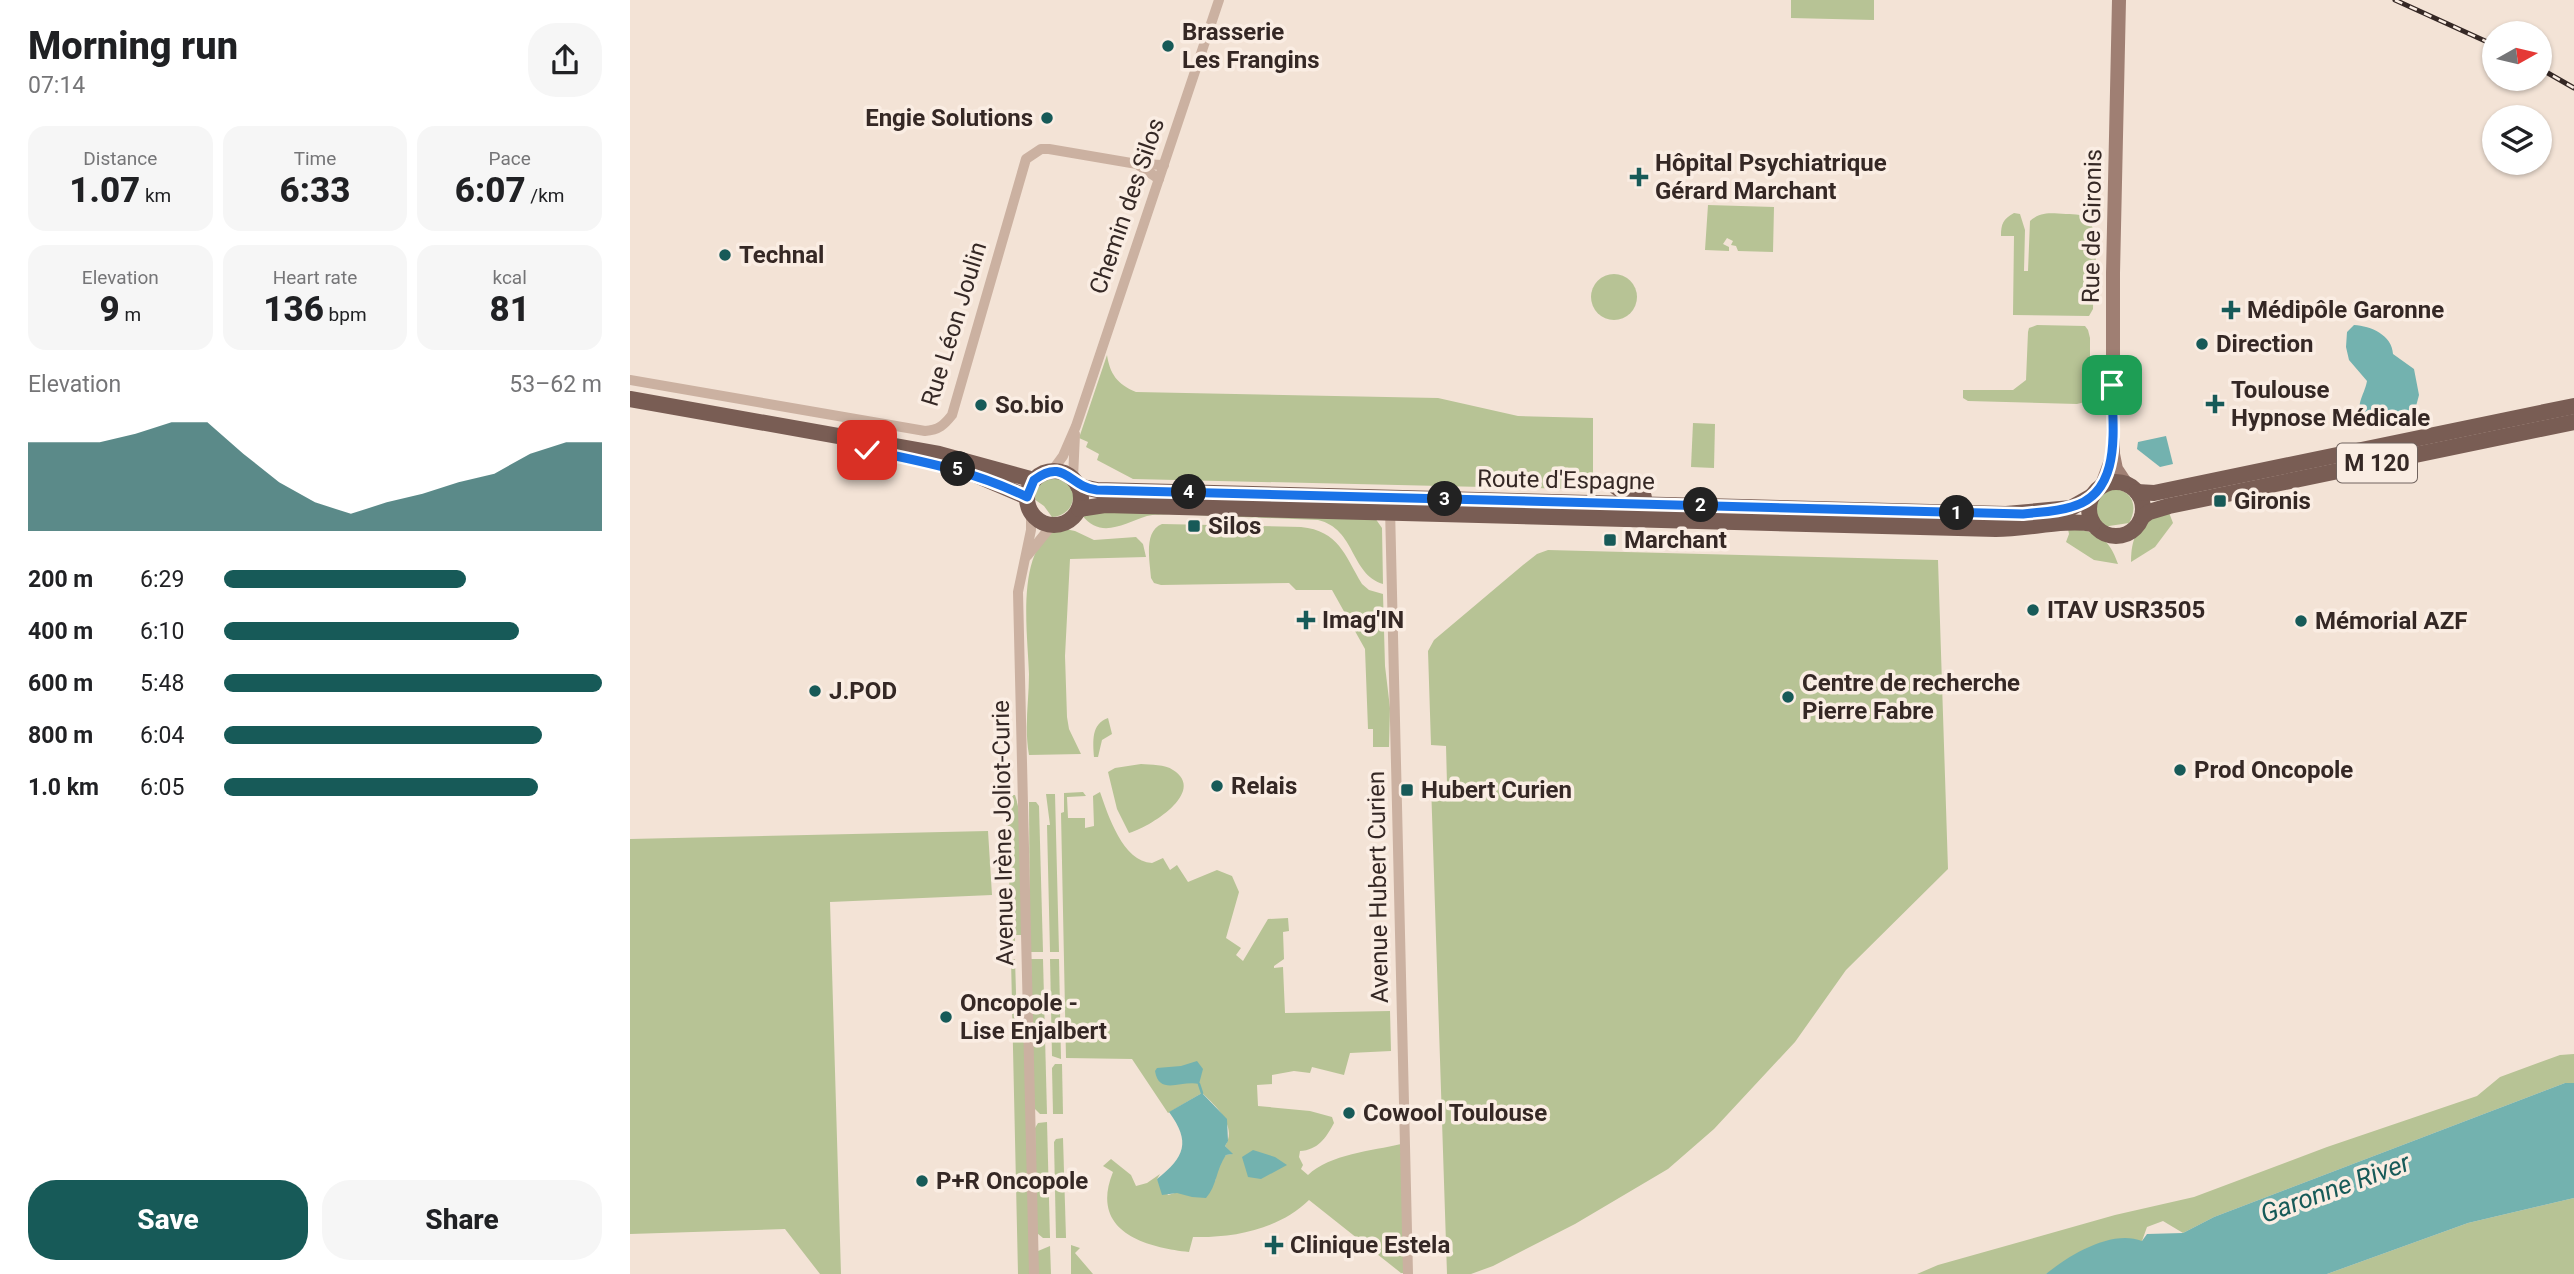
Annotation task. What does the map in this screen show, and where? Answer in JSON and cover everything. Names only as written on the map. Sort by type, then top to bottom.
[{"type":"main road","points":[[630,399],[939,454],[1034,480],[1052,471],[1063,472],[1075,482],[1081,501],[1074,517],[1064,524],[1052,525],[1037,519],[1029,505],[1003,485],[960,470],[867,450],[630,410]]},
{"type":"main road","name":"M 120","points":[[2132,488],[2145,494],[2162,492],[2574,406]]},
{"type":"main road","name":"M 120","points":[[2142,517],[2169,506],[2574,422]]},
{"type":"main road","points":[[1029,505],[1034,480]]},
{"type":"main road","name":"Route d'Espagne","points":[[1075,482],[1097,490],[1390,506],[1996,529],[2077,522],[2093,524]]},
{"type":"main road","points":[[2116,482],[2132,488],[2143,504],[2142,517],[2133,530],[2117,536],[2100,531],[2093,524],[2089,508],[2097,491],[2116,482]]},
{"type":"main road","points":[[1616,487],[1629,496],[1668,498],[1706,505]]},
{"type":"main road","name":"Route d'Espagne","points":[[1079,509],[1105,505],[1706,505],[2006,514],[2071,508],[2097,491]]},
{"type":"street","name":"Chemin des Silos","points":[[1052,471],[1063,456],[1076,426],[1219,0]]},
{"type":"street","name":"Rue de Gironis","points":[[2119,0],[2113,454],[2116,469],[2132,488]]},
{"type":"street","name":"Rue Léon Joulin","points":[[630,380],[925,431],[935,430],[942,427],[952,415],[1026,159],[1041,149],[1049,149],[1137,164],[1164,165]]},
{"type":"street","name":"Rue Léon Joulin","points":[[1137,164],[1159,179]]},
{"type":"street","name":"Chemin des Silos","points":[[1075,482],[1076,426]]},
{"type":"street","name":"Rue de Gironis","points":[[2097,491],[2113,454]]},
{"type":"street","name":"Avenue Irène Joliot-Curie","points":[[1029,505],[1025,559],[1018,592],[1034,1274]]},
{"type":"street","name":"Avenue Hubert Curien","points":[[1390,506],[1408,1274]]},
{"type":"street","name":"Avenue Irène Joliot-Curie","points":[[1025,559],[1052,525]]},
{"type":"green space","points":[[1791,0],[1874,0],[1874,20],[1791,18]]},
{"type":"green space","points":[[1708,205],[1774,207],[1773,252],[1738,251],[1736,246],[1731,245],[1733,241],[1727,238],[1723,244],[1729,247],[1729,251],[1705,250]]},
{"type":"green space","points":[[2014,213],[2020,214],[2025,230],[2024,271],[2028,271],[2030,221],[2046,213],[2073,214],[2088,219],[2093,230],[2096,251],[2093,309],[2089,316],[2013,315],[2014,236],[2001,236],[2001,228],[2007,217]]},
{"type":"green space","points":[[1614,274],[1630,281],[1637,297],[1630,313],[1614,320],[1598,313],[1591,297],[1598,281]]},
{"type":"green space","points":[[2037,325],[2085,326],[2088,330],[2090,391],[2085,402],[1968,401],[1963,398],[1963,390],[2013,390],[2026,380],[2028,332],[2029,328]]},
{"type":"green space","points":[[1107,355],[1116,378],[1136,392],[1438,398],[1518,416],[1593,418],[1593,475],[1587,486],[1575,489],[1133,479],[1097,460],[1099,454],[1086,447],[1088,442],[1079,438]]},
{"type":"green space","points":[[1693,423],[1715,424],[1714,468],[1691,467]]},
{"type":"green space","points":[[1053,476],[1068,483],[1073,497],[1068,510],[1052,517],[1044,506],[1034,499],[1039,484]]},
{"type":"green space","points":[[2110,489],[2124,491],[2132,499],[2133,510],[2129,523],[2107,528],[2097,519],[2095,507],[2099,497]]},
{"type":"green space","points":[[2168,510],[2173,523],[2155,547],[2131,562],[2133,543],[2139,529]]},
{"type":"green space","points":[[1090,511],[1375,518],[1382,528],[1383,584],[1364,571],[1340,532],[1318,520],[1169,514],[1150,515],[1105,528],[1089,523],[1082,515]]},
{"type":"green space","points":[[1162,524],[1301,527],[1314,529],[1332,539],[1345,554],[1362,584],[1369,590],[1383,594],[1385,666],[1390,708],[1389,747],[1373,747],[1373,729],[1368,729],[1365,649],[1332,590],[1296,590],[1289,583],[1154,583],[1151,578],[1150,540],[1152,533]]},
{"type":"green space","points":[[1060,528],[1075,531],[1094,540],[1136,537],[1143,544],[1146,557],[1070,559],[1065,656],[1067,717],[1069,729],[1081,754],[1029,755],[1026,615],[1030,571],[1036,552],[1045,538]]},
{"type":"green space","points":[[2068,529],[2086,531],[2100,537],[2110,547],[2118,564],[2094,560],[2066,542]]},
{"type":"green space","points":[[1548,550],[1938,560],[1948,869],[1846,970],[1795,1042],[1714,1129],[1668,1169],[1575,1224],[1493,1266],[1471,1274],[1447,1274],[1431,784],[1447,784],[1446,746],[1431,745],[1428,651],[1434,640],[1523,565],[1537,554]]},
{"type":"green space","points":[[1108,718],[1112,734],[1102,740],[1098,757],[1094,757],[1096,729],[1098,724]]},
{"type":"green space","points":[[1141,764],[1170,768],[1182,779],[1184,788],[1171,808],[1160,817],[1129,833],[1117,809],[1108,772],[1115,768]]},
{"type":"green space","points":[[1083,792],[1086,796],[1067,797],[1068,818],[1085,818],[1085,828],[1094,826],[1093,796],[1100,792],[1118,836],[1133,855],[1142,861],[1152,863],[1163,858],[1170,870],[1177,865],[1188,882],[1217,870],[1232,876],[1239,892],[1226,938],[1241,948],[1236,955],[1243,961],[1268,919],[1288,918],[1289,931],[1283,932],[1284,959],[1274,966],[1283,967],[1285,1013],[1390,1011],[1391,1051],[1350,1053],[1344,1075],[1312,1067],[1310,1073],[1294,1071],[1272,1075],[1272,1084],[1257,1085],[1258,1106],[1310,1111],[1332,1117],[1334,1123],[1321,1142],[1300,1151],[1299,1157],[1303,1165],[1301,1169],[1308,1175],[1339,1158],[1401,1144],[1404,1273],[1309,1200],[1283,1219],[1254,1230],[1224,1236],[1193,1237],[1189,1252],[1155,1246],[1139,1240],[1115,1222],[1108,1209],[1108,1192],[1113,1172],[1103,1166],[1111,1159],[1131,1175],[1136,1186],[1147,1183],[1160,1174],[1157,1179],[1168,1195],[1215,1181],[1218,1165],[1226,1155],[1232,1154],[1225,1146],[1229,1131],[1227,1124],[1202,1093],[1168,1113],[1132,1059],[1066,1058],[1061,813],[1064,812],[1064,793]]},
{"type":"green space","points":[[1046,794],[1055,794],[1059,952],[1050,952],[1047,825],[1050,825]]},
{"type":"green space","points":[[1007,795],[1015,795],[1022,844],[1022,935],[1015,935],[1015,953],[1011,953]]},
{"type":"green space","points":[[1029,802],[1036,802],[1039,806],[1043,952],[1030,952]]},
{"type":"green space","points":[[988,831],[992,895],[830,902],[841,1274],[820,1274],[785,1229],[630,1234],[630,839]]},
{"type":"green space","points":[[1011,959],[1015,959],[1017,1026],[1025,1026],[1030,1274],[1018,1274]]},
{"type":"green space","points":[[1031,959],[1043,959],[1047,1114],[1040,1114],[1034,1108]]},
{"type":"green space","points":[[1050,959],[1059,959],[1061,1059],[1052,1056]]},
{"type":"green space","points":[[2574,1054],[2574,1083],[2565,1083],[2214,1217],[2183,1233],[2163,1221],[2147,1227],[2142,1241],[2046,1274],[1917,1274],[1938,1265],[2115,1215],[2194,1197],[2327,1147],[2477,1096],[2500,1077],[2560,1055]]},
{"type":"green space","points":[[1055,1064],[1062,1064],[1063,1114],[1053,1114],[1052,1068]]},
{"type":"green space","points":[[1047,1122],[1050,1238],[1043,1238],[1037,1233],[1035,1128],[1038,1123]]},
{"type":"green space","points":[[1063,1138],[1066,1238],[1056,1238],[1054,1142]]},
{"type":"green space","points":[[2574,1198],[2574,1274],[2327,1274],[2468,1223]]},
{"type":"green space","points":[[1071,1245],[1080,1248],[1075,1253],[1093,1274],[1071,1274]]},
{"type":"green space","points":[[1050,1246],[1051,1274],[1038,1274],[1038,1251]]},
{"type":"water","points":[[2354,325],[2380,333],[2389,342],[2393,354],[2414,369],[2419,395],[2415,410],[2392,420],[2365,421],[2360,411],[2360,401],[2367,381],[2349,360],[2346,347],[2347,332]]},
{"type":"water","points":[[2166,436],[2173,464],[2160,467],[2137,449],[2138,442]]},
{"type":"water","points":[[1197,1061],[1203,1069],[1199,1084],[1166,1085],[1157,1079],[1157,1068],[1181,1066]]},
{"type":"water","name":"Garonne River","points":[[2565,1083],[2574,1083],[2574,1198],[2468,1223],[2327,1274],[2046,1274],[2066,1259],[2091,1246],[2118,1238],[2142,1241],[2147,1234],[2183,1233],[2214,1217]]},
{"type":"water","points":[[1202,1093],[1227,1119],[1228,1141],[1225,1146],[1233,1154],[1226,1155],[1206,1198],[1177,1193],[1162,1195],[1157,1179],[1174,1163],[1182,1148],[1180,1132],[1169,1112]]},
{"type":"water","points":[[1253,1150],[1275,1157],[1287,1165],[1261,1179],[1248,1177],[1242,1157]]},
{"type":"waterway","points":[[1199,1084],[1202,1093]]},
{"type":"railway","points":[[2395,0],[2482,40]]},
{"type":"railway","points":[[2552,75],[2574,88]]},
{"type":"place","name":"Brasserie Les Frangins","points":[[1168,46]]},
{"type":"place","name":"Engie Solutions","points":[[1047,118]]},
{"type":"place","name":"Hôpital Psychiatrique Gérard Marchant","points":[[1639,177]]},
{"type":"place","name":"Technal","points":[[725,255]]},
{"type":"place","name":"Médipôle Garonne","points":[[2231,310]]},
{"type":"place","name":"Direction","points":[[2202,344]]},
{"type":"place","name":"Toulouse Hypnose Médicale","points":[[2215,404]]},
{"type":"place","name":"So.bio","points":[[981,405]]},
{"type":"place","name":"Gironis","points":[[2220,501]]},
{"type":"place","name":"Silos","points":[[1194,526]]},
{"type":"place","name":"Marchant","points":[[1610,540]]},
{"type":"place","name":"ITAV USR3505","points":[[2033,610]]},
{"type":"place","name":"Imag'IN","points":[[1306,620]]},
{"type":"place","name":"Mémorial AZF","points":[[2301,621]]},
{"type":"place","name":"J.POD","points":[[815,691]]},
{"type":"place","name":"Centre de recherche Pierre Fabre","points":[[1788,697]]},
{"type":"place","name":"Prod Oncopole","points":[[2180,770]]},
{"type":"place","name":"Relais","points":[[1217,786]]},
{"type":"place","name":"Hubert Curien","points":[[1407,790]]},
{"type":"place","name":"Oncopole - Lise Enjalbert","points":[[946,1017]]},
{"type":"place","name":"Cowool Toulouse","points":[[1349,1113]]},
{"type":"place","name":"P+R Oncopole","points":[[922,1181]]},
{"type":"place","name":"Clinique Estela","points":[[1274,1245]]},
{"type":"route","points":[[867,450],[960,470],[1003,485],[1027,497],[1034,480],[1052,471],[1063,472],[1073,478],[1078,486],[1097,490],[2023,514],[2071,508],[2092,496],[2102,485],[2113,454],[2112,385]]}]
